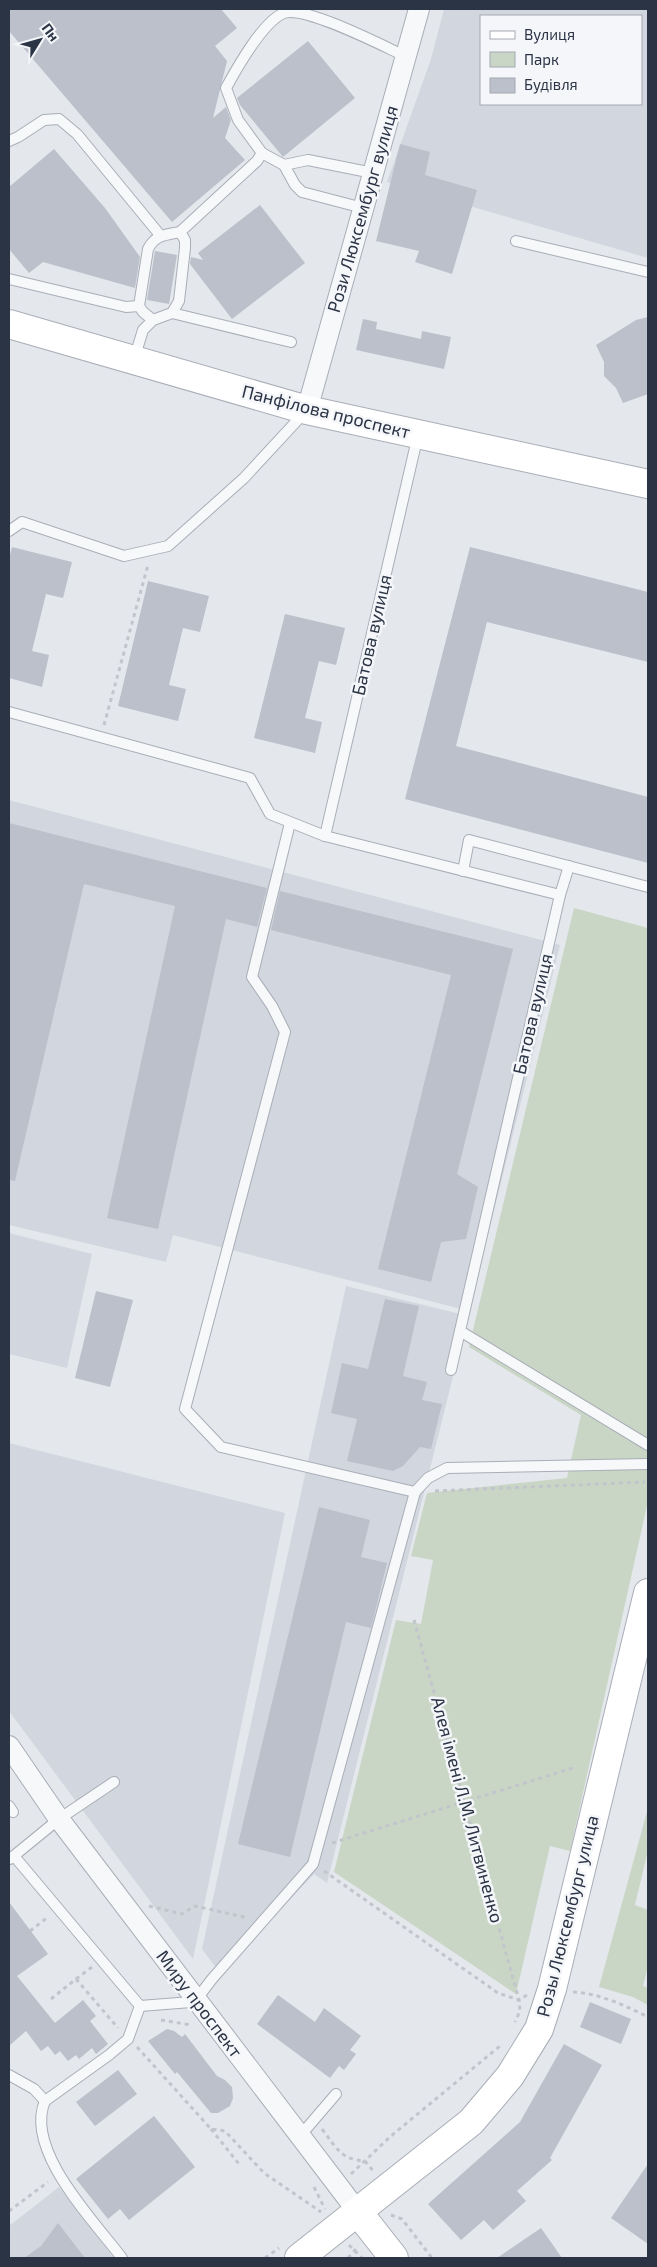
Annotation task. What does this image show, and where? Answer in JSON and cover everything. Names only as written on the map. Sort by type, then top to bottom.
[{"type":"street","name":"Рози Люксембург вулиця","points":[[307,410],[405,56],[420,9]]},
{"type":"street","name":"Панфілова проспект","points":[[9,324],[307,410],[648,484]]},
{"type":"street","name":"Розы Люксембург улица","points":[[299,2258],[471,2122],[510,2076],[539,2029],[552,1988],[648,1593]]},
{"type":"street","name":"Миру проспект","points":[[9,1746],[59,1819],[394,2258]]},
{"type":"lane","points":[[363,208],[302,192],[295,185],[284,165],[262,153],[238,120],[226,88],[244,55],[274,18],[285,12],[295,12],[320,18],[405,56]]},
{"type":"lane","points":[[9,141],[18,138],[44,120],[59,119],[77,134],[160,236]]},
{"type":"lane","points":[[153,320],[139,306],[148,249],[152,241],[160,236],[180,232],[257,161],[262,153]]},
{"type":"lane","points":[[284,165],[308,160],[373,173]]},
{"type":"lane","points":[[172,313],[179,301],[185,248],[185,240],[180,232]]},
{"type":"lane","points":[[516,242],[648,272]]},
{"type":"lane","points":[[9,279],[126,307],[139,306]]},
{"type":"lane","points":[[134,360],[143,330],[153,320],[172,313],[291,342]]},
{"type":"lane","points":[[9,531],[22,522],[124,556],[168,546],[244,478],[307,410]]},
{"type":"lane","name":"Батова вулиця","points":[[325,836],[418,434]]},
{"type":"lane","points":[[9,712],[250,778],[270,814],[325,836],[560,895]]},
{"type":"lane","points":[[290,822],[252,977],[272,1006],[285,1032],[185,1409],[221,1447],[415,1492]]},
{"type":"lane","points":[[463,871],[469,840],[648,887]]},
{"type":"lane","name":"Батова вулиця","points":[[451,1370],[560,895],[569,866]]},
{"type":"lane","points":[[460,1331],[648,1444]]},
{"type":"lane","points":[[140,2006],[196,2000],[261,1921],[313,1864],[415,1492],[428,1478],[447,1468],[648,1464]]},
{"type":"lane","points":[[114,1782],[59,1819],[11,1858],[59,1909],[140,2006]]},
{"type":"lane","points":[[122,2258],[58,2174],[46,2147],[40,2123],[40,2112],[45,2101],[128,2039],[140,2006]]},
{"type":"lane","points":[[9,2075],[34,2089],[45,2101]]},
{"type":"lane","points":[[300,2136],[336,2094]]},
{"type":"path","points":[[100,738],[152,549]]},
{"type":"path","points":[[415,1492],[645,1482]]},
{"type":"path","name":"Алея імені Л.М. Литвиненко","points":[[414,1620],[519,2000]]},
{"type":"path","points":[[318,1848],[464,1800],[576,1767]]},
{"type":"path","points":[[313,1864],[498,1993],[519,2000]]},
{"type":"path","points":[[119,1898],[182,1914],[195,1906],[261,1921]]},
{"type":"path","points":[[30,1930],[59,1909]]},
{"type":"path","points":[[51,1999],[83,1974]]},
{"type":"path","points":[[76,1979],[128,2039],[143,2052],[211,2128],[239,2164]]},
{"type":"path","points":[[519,2000],[534,1990]]},
{"type":"path","points":[[568,1991],[589,1994],[626,2006],[648,2017]]},
{"type":"path","points":[[514,2025],[520,2011],[519,2000]]},
{"type":"path","points":[[140,2006],[147,2014],[159,2019],[189,2024],[195,2027]]},
{"type":"path","points":[[344,2181],[391,2136],[500,2047],[505,2039]]},
{"type":"path","points":[[314,2120],[345,2157],[354,2160],[365,2160]]},
{"type":"path","points":[[211,2128],[225,2132],[264,2173],[324,2214]]},
{"type":"path","points":[[365,2160],[378,2177]]},
{"type":"path","points":[[9,2211],[58,2174]]},
{"type":"path","points":[[309,2179],[325,2209]]},
{"type":"path","points":[[391,2215],[402,2219],[432,2258]]},
{"type":"path","points":[[348,2258],[362,2244]]},
{"type":"shaded area","points":[[444,9],[648,9],[648,258],[387,182],[431,59]]},
{"type":"shaded area","points":[[9,800],[560,945],[469,1311],[173,1235],[166,1262],[9,1225]]},
{"type":"shaded area","points":[[9,1233],[92,1254],[67,1368],[9,1354]]},
{"type":"shaded area","points":[[346,1286],[468,1316],[327,1883],[314,1874],[220,1973],[202,1949]]},
{"type":"shaded area","points":[[9,1443],[285,1513],[193,1959],[9,1711]]},
{"type":"shaded area","points":[[59,2187],[114,2258],[9,2258],[9,2226]]},
{"type":"green space","points":[[574,908],[648,928],[648,1501],[570,1851],[550,1846],[516,1994],[334,1872],[396,1620],[421,1624],[433,1560],[411,1556],[427,1493],[567,1478],[581,1415],[469,1347]]},
{"type":"green space","points":[[648,1808],[648,1850],[635,1905],[648,1910],[648,1966],[643,1986],[648,1988],[648,2005],[633,1997],[599,1987]]},
{"type":"building","points":[[9,9],[221,9],[237,28],[215,46],[227,61],[213,118],[226,107],[231,120],[225,138],[245,160],[172,222],[9,31]]},
{"type":"building","points":[[308,41],[355,98],[283,157],[240,105],[237,98]]},
{"type":"building","points":[[400,144],[430,152],[425,175],[477,190],[452,274],[415,262],[419,251],[376,241]]},
{"type":"building","points":[[54,149],[105,208],[140,257],[135,288],[43,262],[29,273],[9,249],[9,187]]},
{"type":"building","points":[[260,205],[305,263],[232,319],[190,264],[191,257],[203,260],[198,253]]},
{"type":"building","points":[[155,251],[177,255],[169,304],[147,300]]},
{"type":"building","points":[[648,317],[648,394],[623,403],[616,388],[604,376],[604,362],[596,345],[636,320]]},
{"type":"building","points":[[363,319],[377,322],[376,329],[421,339],[422,331],[451,337],[444,369],[356,350]]},
{"type":"building","points":[[12,547],[72,562],[63,598],[46,594],[32,651],[49,655],[42,687],[9,678],[9,559]]},
{"type":"building","points":[[470,547],[648,592],[648,662],[487,622],[456,746],[648,797],[648,863],[405,799]]},
{"type":"building","points":[[148,581],[209,596],[200,632],[183,628],[169,685],[186,689],[178,721],[118,706]]},
{"type":"building","points":[[285,614],[345,628],[336,665],[319,661],[305,718],[322,722],[315,753],[254,738]]},
{"type":"building","points":[[9,823],[267,888],[257,927],[226,919],[158,1229],[107,1218],[175,906],[84,884],[15,1181],[9,1180]]},
{"type":"building","points":[[280,891],[513,949],[457,1174],[478,1187],[466,1239],[441,1242],[431,1282],[378,1269],[451,975],[271,930]]},
{"type":"building","points":[[96,1291],[133,1300],[110,1387],[75,1378]]},
{"type":"building","points":[[385,1299],[419,1306],[403,1376],[427,1382],[422,1400],[442,1404],[431,1449],[420,1447],[403,1466],[393,1471],[347,1461],[357,1419],[331,1413],[342,1363],[368,1369]]},
{"type":"building","points":[[319,1507],[370,1520],[361,1557],[387,1563],[371,1628],[346,1622],[290,1857],[238,1844]]},
{"type":"building","points":[[9,1902],[48,1954],[17,1976],[55,2023],[83,2000],[96,2016],[90,2021],[108,2044],[96,2054],[92,2048],[79,2059],[76,2055],[68,2061],[60,2051],[55,2055],[48,2046],[41,2051],[26,2031],[9,2046]]},
{"type":"building","points":[[278,1995],[315,2022],[324,2008],[361,2036],[350,2050],[356,2054],[344,2070],[339,2066],[330,2078],[257,2024]]},
{"type":"building","points":[[590,2002],[631,2019],[621,2044],[580,2027]]},
{"type":"building","points":[[167,2029],[174,2031],[182,2037],[185,2034],[217,2076],[225,2080],[232,2087],[233,2098],[230,2106],[218,2113],[211,2113],[148,2041]]},
{"type":"building","points":[[564,2044],[602,2065],[550,2158],[552,2160],[517,2191],[526,2201],[493,2230],[484,2220],[461,2240],[428,2204],[520,2122]]},
{"type":"building","points":[[118,2070],[137,2094],[95,2126],[76,2102]]},
{"type":"building","points":[[154,2116],[195,2167],[129,2220],[120,2209],[108,2219],[76,2179]]},
{"type":"building","points":[[648,2164],[648,2244],[611,2218]]},
{"type":"building","points":[[58,2223],[85,2258],[24,2258],[41,2246]]},
{"type":"building","points":[[541,2228],[562,2258],[497,2258],[516,2245]]}]
